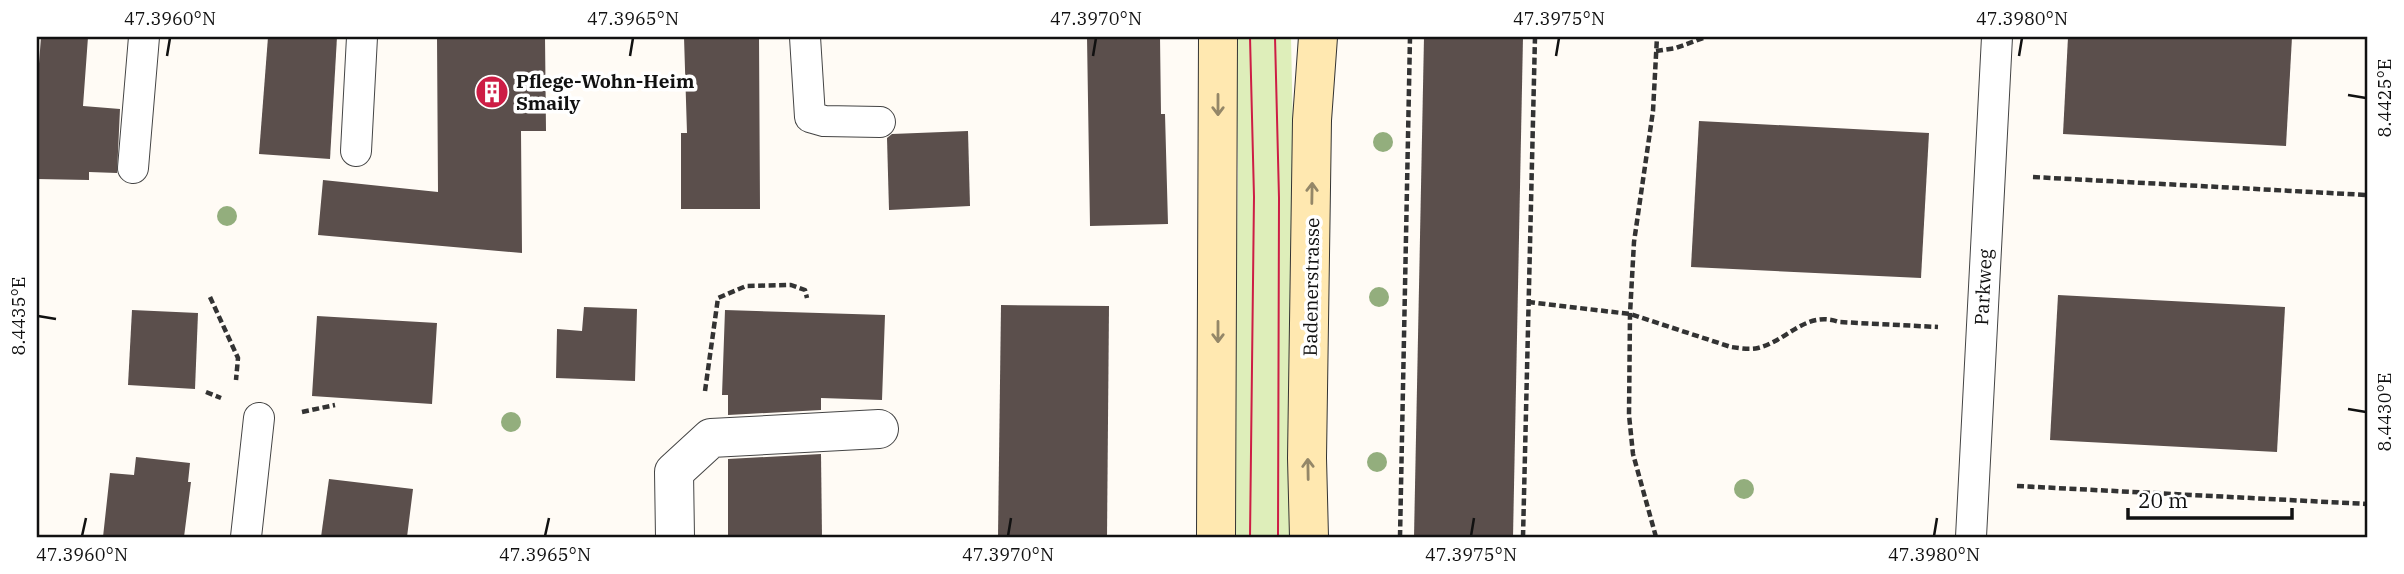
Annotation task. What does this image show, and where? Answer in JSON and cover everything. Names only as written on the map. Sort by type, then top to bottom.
[{"type":"main road","points":[[1216,537],[1218,37]]},
{"type":"main road","name":"Badenerstrasse","points":[[1309,537],[1307,458],[1312,120],[1318,37]]},
{"type":"street","points":[[675,537],[674,472],[711,438],[879,429]]},
{"type":"lane","points":[[133,168],[144,37]]},
{"type":"lane","points":[[356,151],[362,37]]},
{"type":"lane","points":[[805,37],[810,117],[824,121],[880,122]]},
{"type":"lane","name":"Parkweg","points":[[1971,537],[1997,37]]},
{"type":"lane","points":[[246,537],[259,418]]},
{"type":"path","points":[[1400,537],[1410,37]]},
{"type":"path","points":[[1523,537],[1535,37]]},
{"type":"path","points":[[1656,537],[1630,436],[1630,314],[1636,223],[1653,111],[1657,37]]},
{"type":"path","points":[[1656,51],[1676,48],[1706,37]]},
{"type":"path","points":[[1990,175],[2367,195]]},
{"type":"path","points":[[711,438],[702,412],[718,298],[746,286],[790,285],[805,290],[807,298]]},
{"type":"path","points":[[210,297],[238,358],[233,418],[259,418]]},
{"type":"path","points":[[1528,302],[1630,314],[1731,347],[1745,349],[1759,348],[1814,320],[1981,329]]},
{"type":"path","points":[[1974,484],[2367,504]]},
{"type":"green space","points":[[1236,37],[1291,37],[1294,181],[1293,537],[1233,537],[1238,172]]},
{"type":"building","points":[[41,37],[88,37],[83,106],[120,109],[117,173],[89,172],[89,180],[37,179],[37,90]]},
{"type":"building","points":[[268,37],[337,37],[330,159],[259,154]]},
{"type":"building","points":[[437,37],[545,37],[546,131],[521,131],[522,253],[318,235],[323,180],[438,192]]},
{"type":"building","points":[[684,37],[759,37],[760,209],[681,209],[681,133],[687,133]]},
{"type":"building","points":[[1087,37],[1160,37],[1161,114],[1165,114],[1168,224],[1090,226]]},
{"type":"building","points":[[1424,37],[1523,37],[1513,537],[1414,537]]},
{"type":"building","points":[[2068,37],[2292,37],[2286,146],[2063,134]]},
{"type":"building","points":[[1699,121],[1929,133],[1921,278],[1691,267]]},
{"type":"building","points":[[968,131],[970,206],[889,210],[887,138],[892,134]]},
{"type":"building","points":[[2058,295],[2285,307],[2277,452],[2050,440]]},
{"type":"building","points":[[1001,305],[1109,306],[1107,537],[998,537]]},
{"type":"building","points":[[584,307],[637,309],[635,381],[556,378],[557,329],[582,331]]},
{"type":"building","points":[[132,310],[198,313],[195,389],[128,385]]},
{"type":"building","points":[[725,310],[885,315],[882,400],[821,398],[821,410],[728,415],[728,395],[722,395]]},
{"type":"building","points":[[317,316],[437,323],[432,404],[312,396]]},
{"type":"building","points":[[821,454],[822,537],[728,537],[728,459]]},
{"type":"building","points":[[136,457],[190,463],[188,482],[191,482],[184,537],[103,537],[110,473],[134,475]]},
{"type":"building","points":[[329,479],[413,489],[407,537],[321,537]]},
{"type":"tram line","points":[[1250,37],[1254,197],[1250,537]]},
{"type":"tram line","points":[[1275,37],[1279,198],[1278,537]]},
{"type":"place","name":"Pflege-Wohn-Heim Smaily","points":[[492,92]]}]
